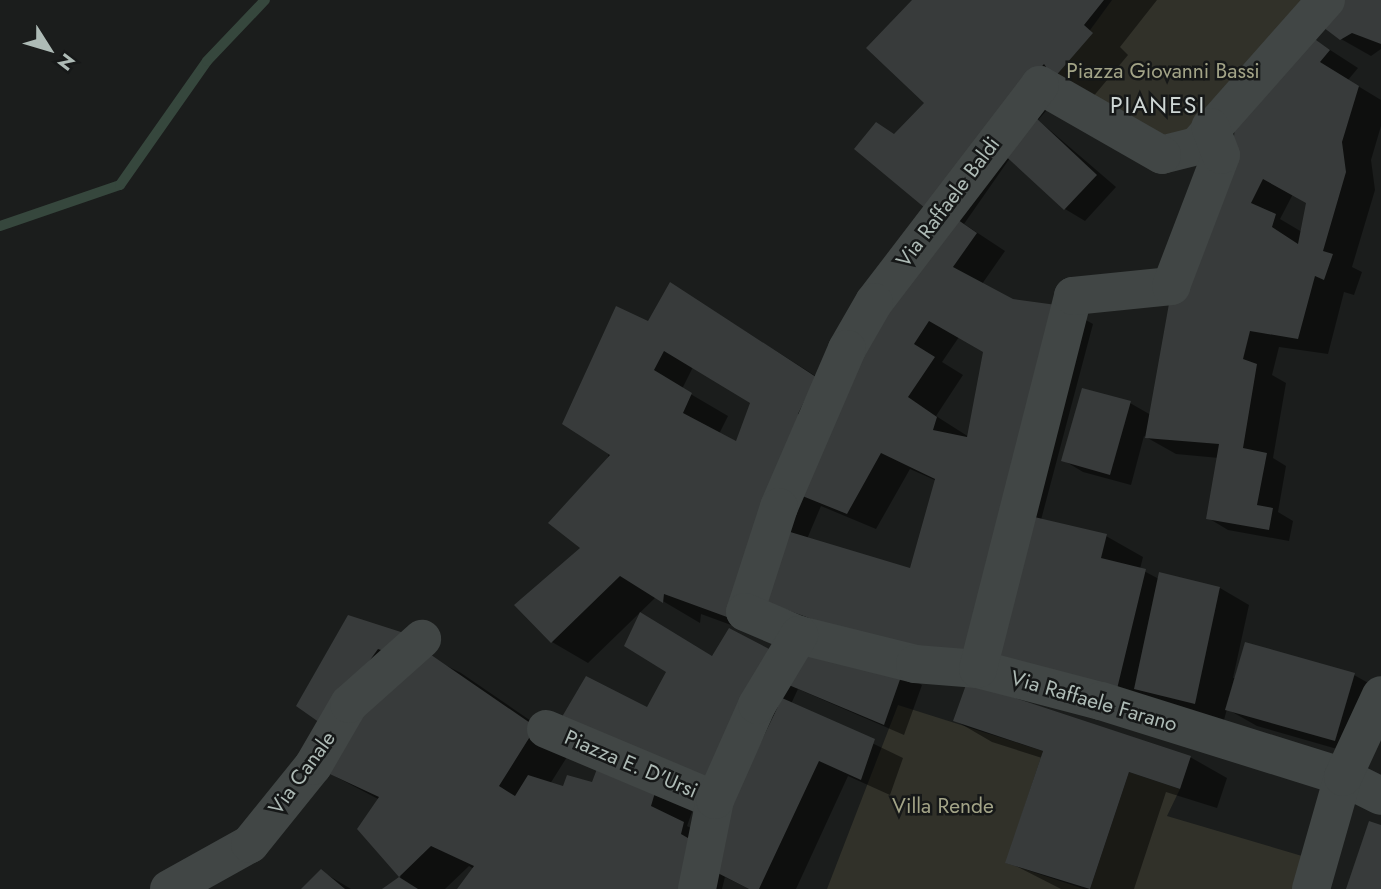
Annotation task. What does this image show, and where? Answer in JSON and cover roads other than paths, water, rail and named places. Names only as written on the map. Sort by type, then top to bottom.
[{"type":"street","name":"Via Raffaele Baldi","points":[[799,635],[745,612],[779,507],[846,349],[867,314],[1005,125],[1040,85],[1161,155],[1197,146],[1210,127],[1326,0]]},
{"type":"street","points":[[978,669],[1073,296],[1171,286],[1221,155],[1210,127]]},
{"type":"street","points":[[697,889],[715,800],[757,705],[799,635]]},
{"type":"street","name":"Via Raffaele Farano","points":[[799,635],[915,664],[978,669],[1101,701],[1343,777],[1381,796]]},
{"type":"street","name":"Via Canale","points":[[169,889],[250,844],[313,766],[349,704],[422,639]]},
{"type":"street","points":[[1311,889],[1343,777],[1381,695]]},
{"type":"street","name":"Piazza E. D'Ursi","points":[[546,729],[715,800]]},
{"type":"waterway","points":[[0,226],[120,185],[207,61],[265,0]]},
{"type":"district","name":"PIANESI","points":[[1158,105]]},
{"type":"park label","name":"Piazza Giovanni Bassi","points":[[1163,71]]},
{"type":"park label","name":"Villa Rende","points":[[943,806]]}]
